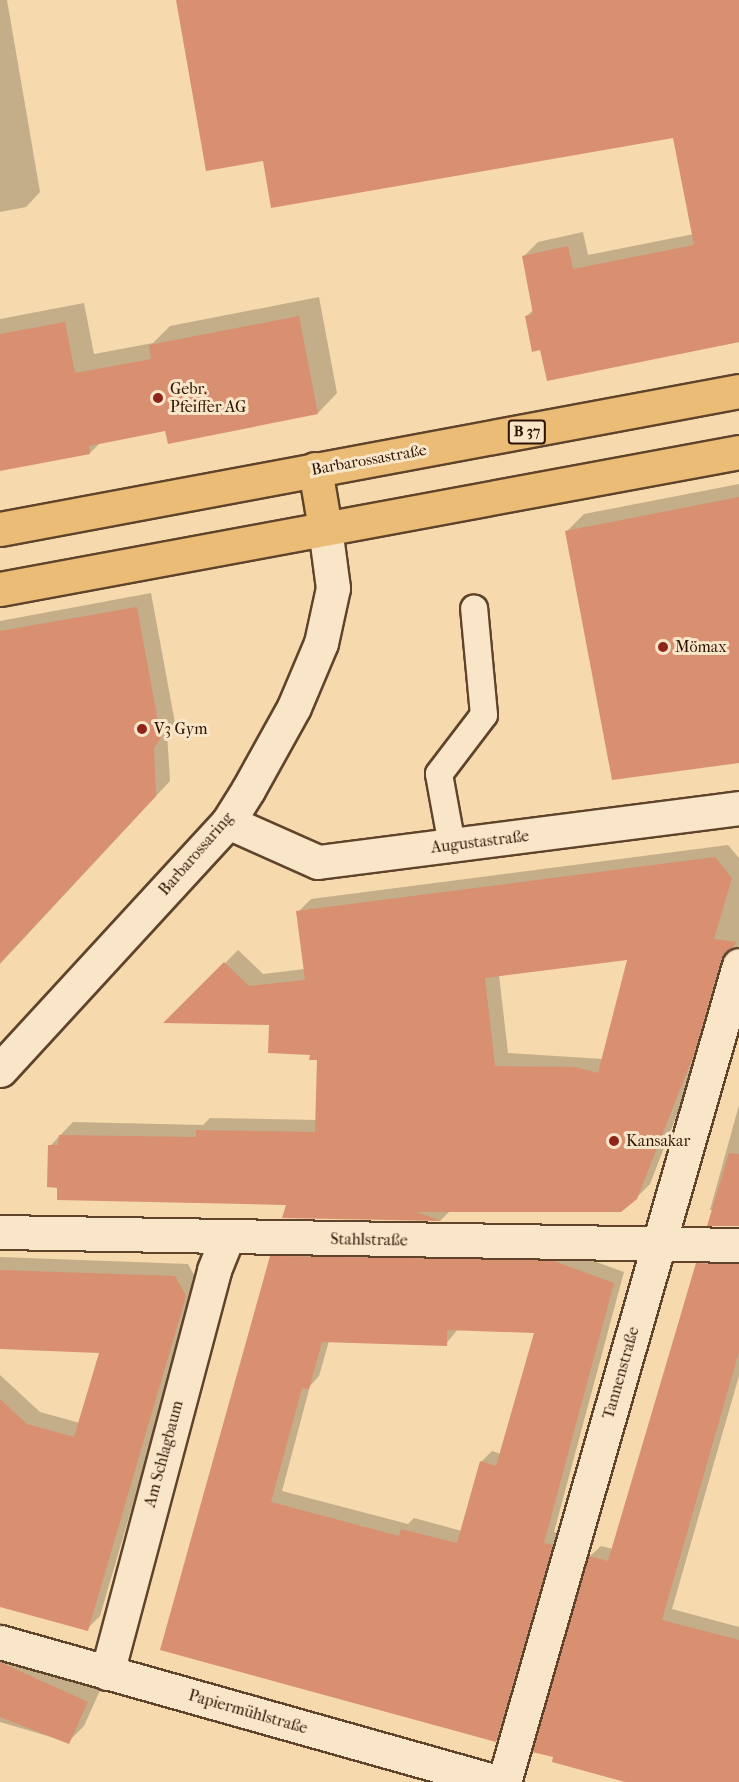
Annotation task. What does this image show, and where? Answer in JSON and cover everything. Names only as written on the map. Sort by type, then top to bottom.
[{"type":"main road","name":"Barbarossastraße","points":[[0,529],[739,390]]},
{"type":"main road","points":[[0,589],[739,452]]},
{"type":"main road","points":[[315,470],[325,528]]},
{"type":"street","name":"Barbarossaring","points":[[0,1070],[228,822],[294,707],[321,643],[333,588],[325,528]]},
{"type":"street","name":"Augustastraße","points":[[228,822],[318,862],[739,808]]},
{"type":"street","name":"Tannenstraße","points":[[504,1782],[739,965]]},
{"type":"street","name":"Stahlstraße","points":[[0,1232],[227,1238],[739,1245]]},
{"type":"street","name":"Am Schlagbaum","points":[[107,1672],[205,1304],[227,1238]]},
{"type":"street","name":"Papiermühlstraße","points":[[0,1642],[497,1782]]},
{"type":"lane","points":[[452,845],[439,774],[484,715],[474,608]]},
{"type":"building","points":[[176,0],[739,0],[739,342],[547,381],[540,350],[532,352],[525,316],[533,314],[522,256],[568,246],[573,269],[694,245],[673,138],[271,208],[263,161],[206,171]]},
{"type":"building","name":"Gebr. Pfeiffer AG","points":[[299,316],[318,414],[168,444],[165,431],[89,446],[90,454],[0,471],[0,334],[65,322],[75,373],[151,359],[149,345]]},
{"type":"building","name":"Mömax","points":[[739,497],[739,763],[612,780],[565,531]]},
{"type":"building","points":[[137,607],[161,738],[154,748],[156,796],[0,963],[0,631]]},
{"type":"building","points":[[715,857],[732,878],[714,939],[737,942],[721,960],[694,1054],[637,1199],[621,1212],[416,1212],[442,1221],[282,1218],[286,1205],[57,1200],[57,1188],[47,1187],[48,1145],[58,1145],[59,1135],[196,1137],[196,1130],[315,1132],[317,1060],[309,1060],[310,1055],[268,1053],[269,1025],[163,1023],[224,962],[249,986],[305,980],[296,911]],"holes":[[[627,960],[598,1073],[575,1067],[495,1066],[485,978]]]},
{"type":"building","points":[[729,1153],[739,1154],[739,1226],[707,1226]]},
{"type":"building","points":[[270,1256],[551,1260],[614,1283],[544,1543],[553,1545],[496,1742],[160,1650]],"holes":[[[447,1330],[534,1333],[496,1466],[480,1461],[457,1543],[401,1529],[399,1536],[271,1502],[302,1388],[309,1389],[322,1342],[447,1346]]]},
{"type":"building","points":[[696,1263],[739,1264],[739,1352],[662,1620],[739,1640],[739,1782],[625,1782],[552,1762],[553,1757],[532,1752],[589,1556],[608,1561]]},
{"type":"building","points":[[0,1270],[175,1276],[186,1296],[88,1631],[0,1607],[0,1399],[27,1424],[74,1437],[99,1353],[0,1349]]},
{"type":"building","points":[[0,1662],[88,1702],[69,1744],[0,1717]]},
{"type":"place","name":"Gebr. Pfeiffer AG","points":[[158,398]]},
{"type":"place","name":"Mömax","points":[[663,647]]},
{"type":"place","name":"V3 Gym","points":[[142,729]]},
{"type":"place","name":"Kansakar","points":[[614,1141]]}]
